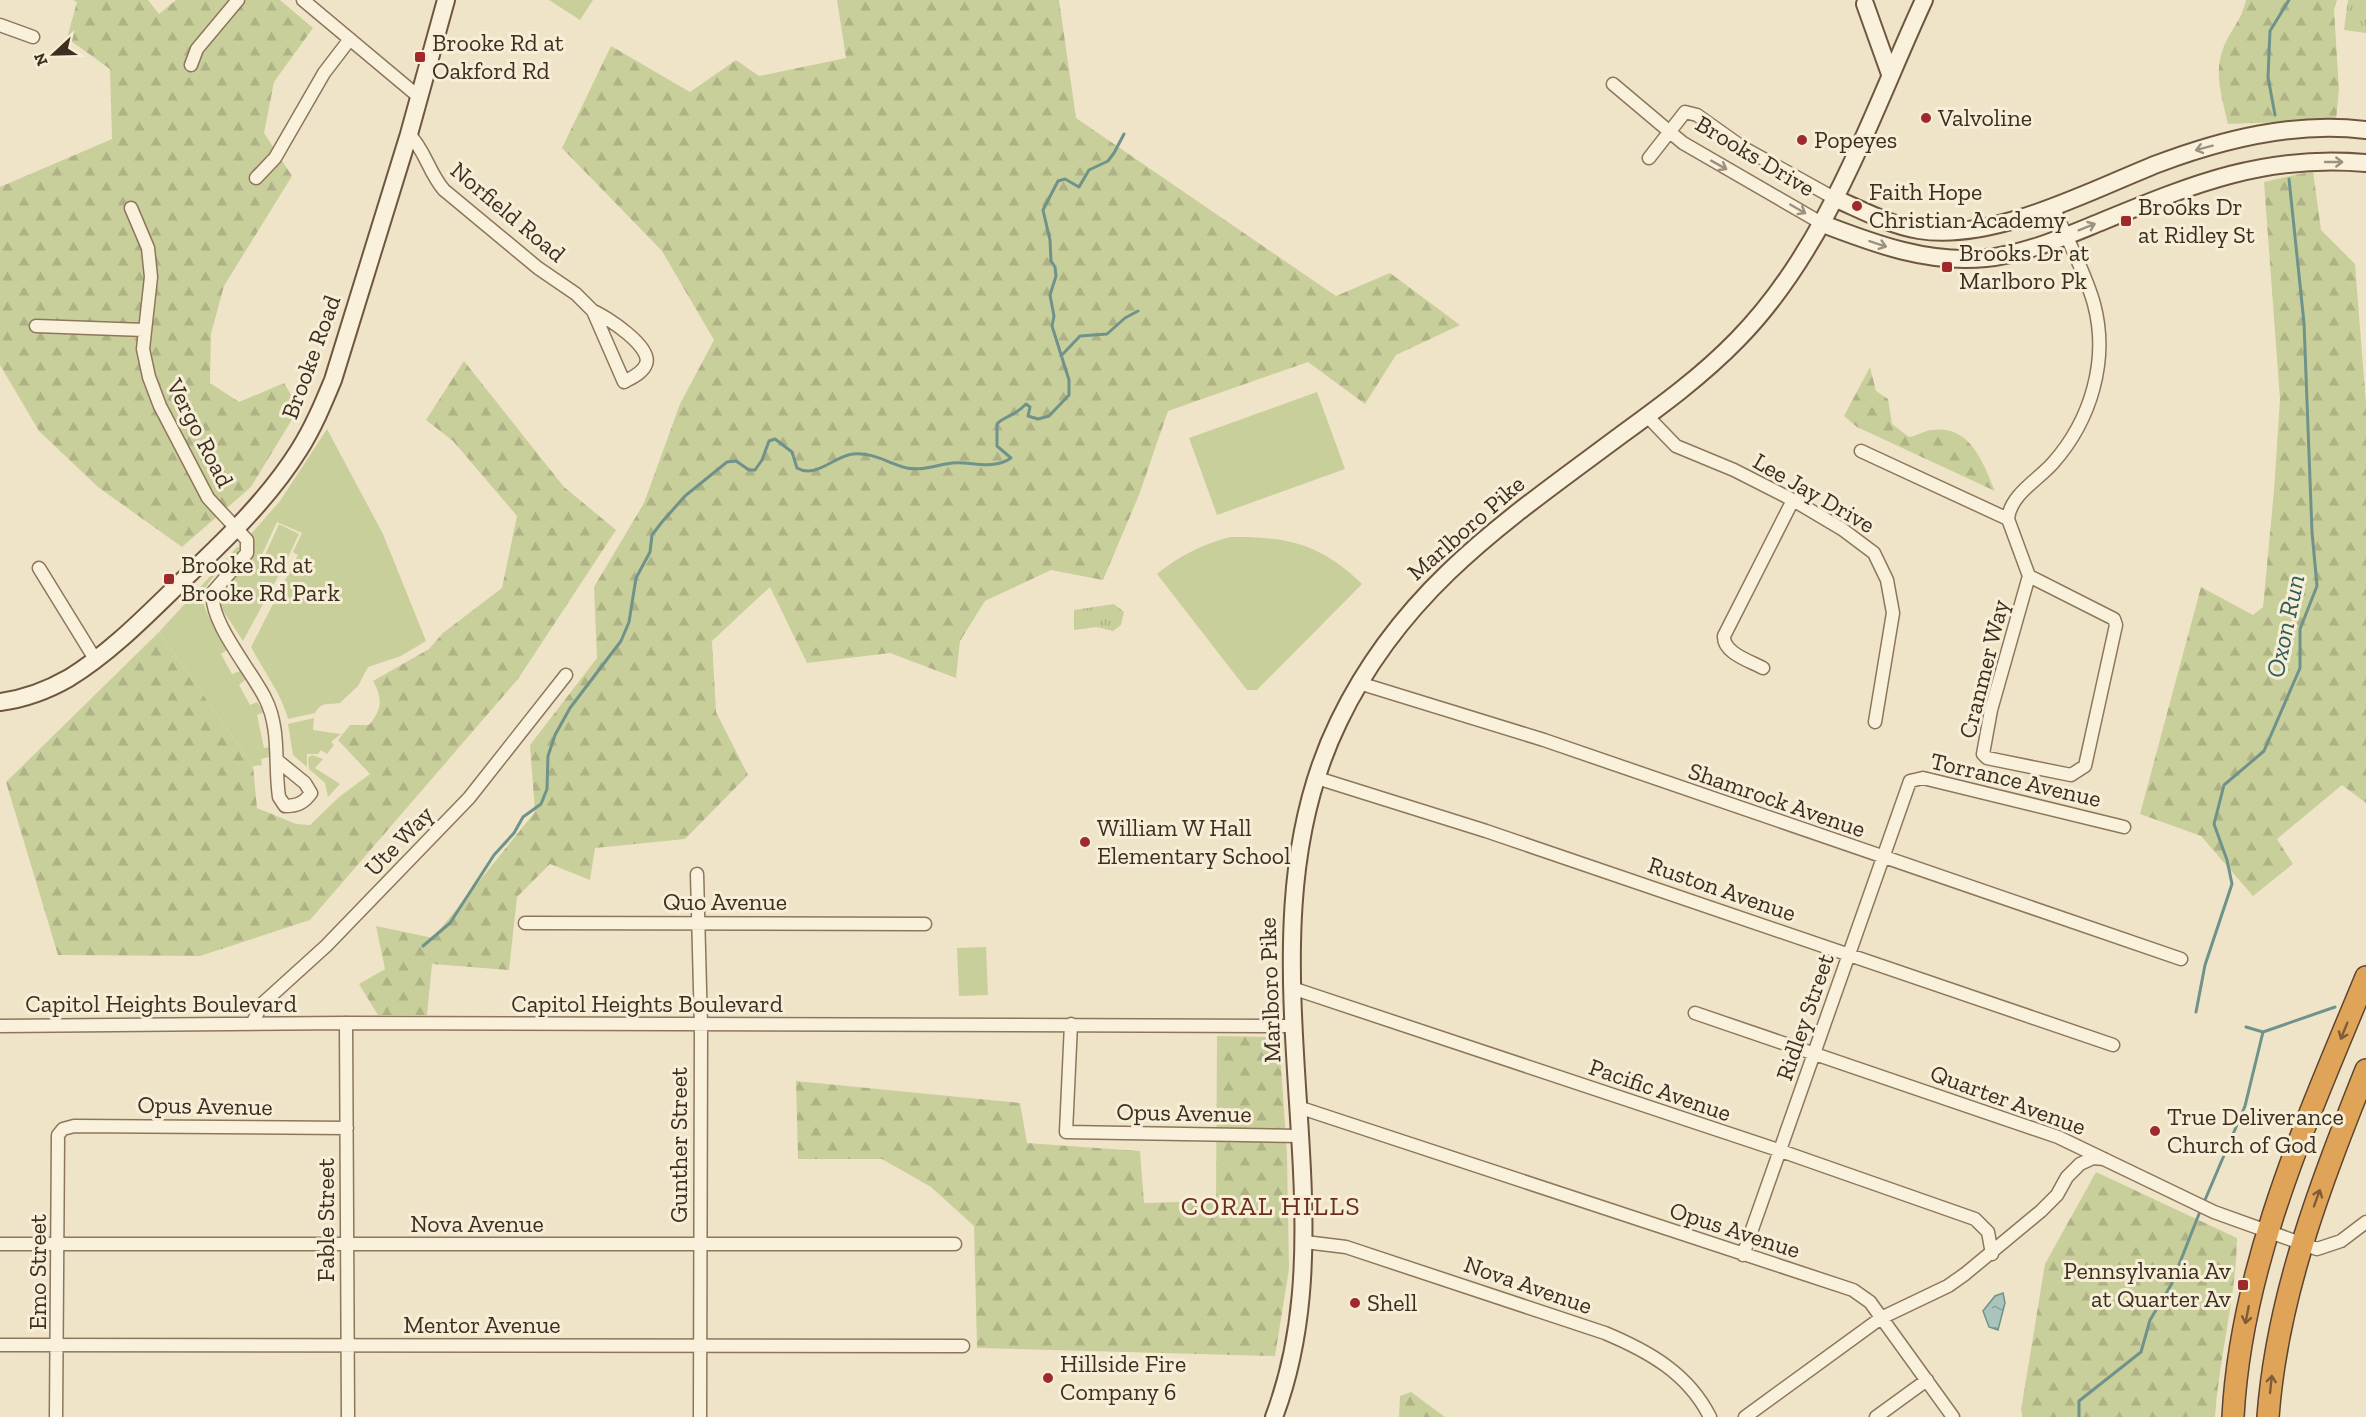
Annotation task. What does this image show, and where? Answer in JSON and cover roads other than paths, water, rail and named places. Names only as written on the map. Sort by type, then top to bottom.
[{"type":"highway","points":[[2233,1417],[2247,1314],[2268,1233],[2300,1143],[2366,977]]},
{"type":"highway","points":[[2268,1417],[2275,1352],[2301,1243],[2366,1071]]},
{"type":"street","points":[[191,65],[197,49],[238,0]]},
{"type":"street","points":[[303,0],[419,97]]},
{"type":"street","name":"Brooke Road","points":[[0,702],[45,690],[70,677],[95,659],[145,616],[237,528],[292,460],[321,410],[333,380],[409,134],[446,0]]},
{"type":"street","name":"Marlboro Pike","points":[[1274,1417],[1290,1365],[1296,1335],[1305,1242],[1292,988],[1294,879],[1306,814],[1337,724],[1359,683],[1404,617],[1466,553],[1715,362],[1740,338],[1787,281],[1823,224],[1924,0]]},
{"type":"street","points":[[1863,2],[1903,47]]},
{"type":"street","points":[[1863,2],[1890,74]]},
{"type":"street","points":[[0,25],[33,37]]},
{"type":"street","points":[[256,177],[275,158],[324,73],[350,39]]},
{"type":"street","points":[[1613,84],[1670,133],[1649,158]]},
{"type":"street","name":"Brooks Drive","points":[[2366,130],[2318,127],[2242,138],[2194,151],[2054,206],[2005,222],[1935,231],[1898,225],[1834,198],[1742,147],[1696,115],[1685,112],[1676,120],[1670,133],[1712,161],[1823,224],[1888,248],[1948,258],[1986,258],[2066,236],[2187,187],[2238,171],[2301,162],[2366,163]]},
{"type":"street","name":"Norfield Road","points":[[409,134],[417,143],[434,177],[444,190],[538,268],[576,294],[593,311],[624,382],[644,369],[647,362],[645,354],[635,340],[605,316],[593,311]]},
{"type":"street","points":[[2029,576],[2008,519],[2009,510],[2016,500],[2053,464],[2070,440],[2089,403],[2096,379],[2098,343],[2096,316],[2090,293],[2054,206]]},
{"type":"street","name":"Vergo Road","points":[[131,208],[148,248],[152,277],[150,304],[144,330],[144,350],[149,377],[160,406],[208,498],[237,528]]},
{"type":"street","points":[[36,326],[144,330]]},
{"type":"street","name":"Lee Jay Drive","points":[[1647,416],[1664,436],[1682,449],[1734,470],[1793,500],[1866,545],[1874,553],[1884,572],[1893,613],[1875,722]]},
{"type":"street","points":[[1861,451],[2008,519]]},
{"type":"street","points":[[1762,668],[1731,651],[1724,643],[1724,636],[1793,500]]},
{"type":"street","points":[[237,528],[247,540],[247,553],[213,591],[211,600],[214,611],[265,698],[272,717],[278,761]]},
{"type":"street","points":[[39,568],[95,659]]},
{"type":"street","name":"Cranmer Way","points":[[2029,576],[2114,619],[2116,627],[2084,768],[2069,776],[1987,758],[1983,753],[1991,710],[2029,576]]},
{"type":"street","name":"Ute Way","points":[[252,1024],[262,1004],[326,946],[469,798],[566,675]]},
{"type":"street","name":"Shamrock Avenue","points":[[1359,683],[1544,740],[2181,959]]},
{"type":"street","name":"Torrance Avenue","points":[[1906,792],[1909,783],[1918,777],[2124,827]]},
{"type":"street","name":"Ruston Avenue","points":[[1317,778],[1486,831],[2113,1045]]},
{"type":"street","name":"Ridley Street","points":[[1743,1255],[1906,792]]},
{"type":"street","name":"Gunther Street","points":[[697,874],[701,1026],[699,1417]]},
{"type":"street","name":"Quo Avenue","points":[[525,923],[925,924]]},
{"type":"street","name":"Pacific Avenue","points":[[1292,988],[1781,1151],[1975,1219],[1988,1232],[1992,1254]]},
{"type":"street","name":"Quarter Avenue","points":[[1695,1013],[2018,1122],[2106,1159],[2214,1212],[2317,1249],[2341,1241],[2366,1222]]},
{"type":"street","name":"Capitol Heights Boulevard","points":[[0,1026],[346,1023],[701,1026],[1071,1024],[1295,1026]]},
{"type":"street","name":"Fable Street","points":[[346,1023],[348,1417]]},
{"type":"street","name":"Opus Avenue","points":[[1071,1024],[1066,1132],[1300,1136]]},
{"type":"street","name":"Opus Avenue","points":[[1298,1107],[1853,1290],[1870,1302],[1953,1417]]},
{"type":"street","name":"Opus Avenue","points":[[63,1129],[67,1126],[347,1128]]},
{"type":"street","name":"Emo Street","points":[[56,1417],[58,1135],[63,1129]]},
{"type":"street","points":[[1745,1417],[1881,1318],[1948,1286],[1992,1254],[2041,1211],[2056,1195],[2068,1175],[2080,1164],[2093,1158],[2106,1159]]},
{"type":"street","name":"Nova Avenue","points":[[1305,1242],[1346,1247],[1622,1340],[1658,1359],[1676,1372],[1698,1398],[1710,1417]]},
{"type":"street","name":"Nova Avenue","points":[[0,1244],[347,1246],[955,1244]]},
{"type":"street","name":"Mentor Avenue","points":[[0,1345],[963,1346]]},
{"type":"street","points":[[1876,1417],[1928,1380]]},
{"type":"water","points":[[2003,1293],[2005,1303],[1998,1330],[1989,1327],[1983,1311],[1995,1296]]},
{"type":"waterway","name":"Oxon Run","points":[[2275,115],[2268,77],[2270,31],[2289,0]]},
{"type":"waterway","points":[[423,946],[450,923],[494,855],[514,833],[523,817],[541,804],[547,789],[548,756],[555,735],[570,708],[621,641],[629,622],[636,578],[650,552],[652,535],[685,496],[727,462],[736,461],[749,470],[755,470],[762,460],[769,441],[775,439],[792,452],[797,468],[804,471],[818,469],[853,454],[868,455],[913,469],[952,463],[997,464],[1011,458],[997,446],[997,424],[1026,404],[1030,407],[1028,416],[1038,419],[1049,416],[1069,395],[1069,380],[1052,326],[1054,316],[1050,295],[1056,276],[1055,267],[1051,261],[1050,240],[1043,210],[1058,181],[1065,179],[1079,187],[1089,170],[1108,161],[1124,134]]},
{"type":"waterway","name":"Oxon Run","points":[[2196,1012],[2205,965],[2232,884],[2227,860],[2214,824],[2224,785],[2264,751],[2300,668],[2300,629],[2317,586],[2312,532],[2304,323],[2289,179]]},
{"type":"waterway","points":[[1061,356],[1080,336],[1107,334],[1125,318],[1138,311]]},
{"type":"waterway","name":"Oxon Run","points":[[2205,1200],[2245,1106],[2263,1032],[2335,1007]]},
{"type":"waterway","name":"Oxon Run","points":[[2246,1027],[2263,1032]]},
{"type":"waterway","name":"Oxon Run","points":[[2079,1417],[2079,1401],[2141,1352],[2150,1320],[2171,1285],[2199,1214]]},
{"type":"place","name":"Brooke Rd at Oakford Rd","points":[[420,57]]},
{"type":"place","name":"Valvoline","points":[[1926,118]]},
{"type":"place","name":"Popeyes","points":[[1802,140]]},
{"type":"place","name":"Faith Hope Christian Academy","points":[[1857,206]]},
{"type":"place","name":"Brooks Dr at Ridley St","points":[[2126,221]]},
{"type":"place","name":"Brooks Dr at Marlboro Pk","points":[[1947,267]]},
{"type":"place","name":"Brooke Rd at Brooke Rd Park","points":[[169,579]]},
{"type":"place","name":"William W Hall Elementary School","points":[[1085,842]]},
{"type":"place","name":"True Deliverance Church of God","points":[[2155,1131]]},
{"type":"place","name":"Pennsylvania Av at Quarter Av","points":[[2243,1285]]},
{"type":"place","name":"Shell","points":[[1355,1303]]},
{"type":"place","name":"Hillside Fire Company 6","points":[[1048,1378]]},
{"type":"district","name":"CORAL HILLS","points":[[1271,1206]]}]
